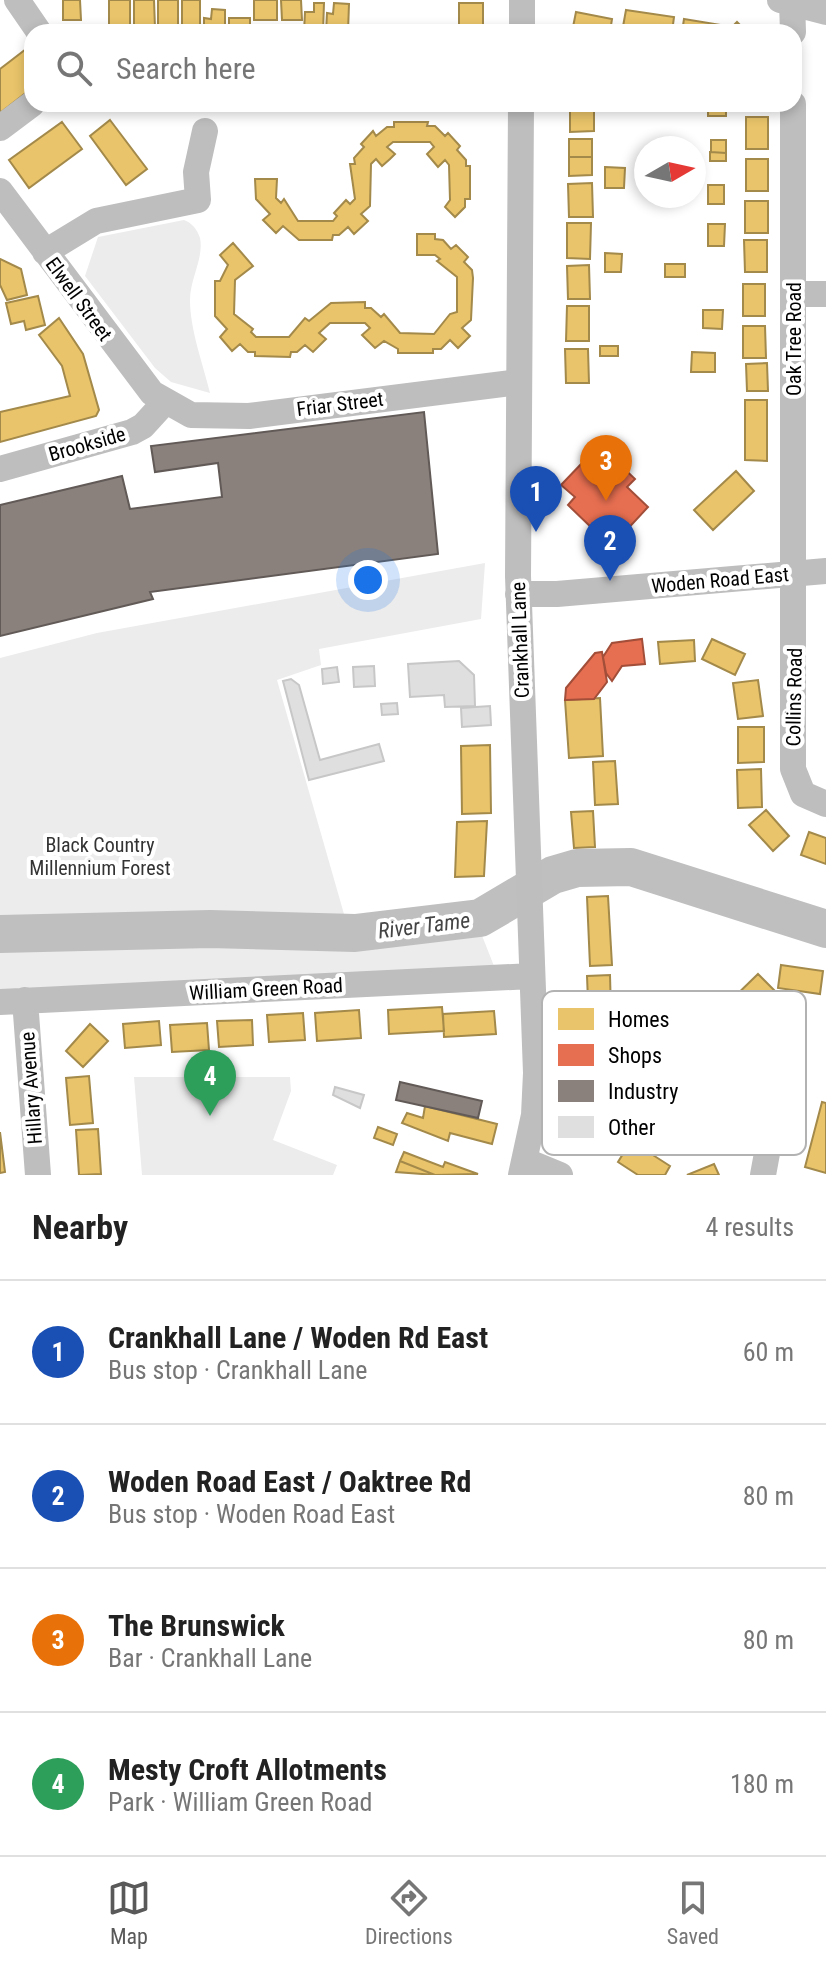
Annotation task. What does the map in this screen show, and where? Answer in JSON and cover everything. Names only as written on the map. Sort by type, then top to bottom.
[{"type":"street","points":[[17,0],[34,24]]},
{"type":"street","points":[[522,0],[522,24]]},
{"type":"street","points":[[791,24],[786,1],[826,12]]},
{"type":"street","points":[[0,128],[24,110]]},
{"type":"street","name":"Crankhall Lane","points":[[521,112],[518,594],[536,1073],[524,1168]]},
{"type":"street","name":"Oak Tree Road","points":[[793,112],[795,574]]},
{"type":"street","points":[[45,252],[96,221],[198,200],[196,172],[205,131]]},
{"type":"street","name":"Elwell Street","points":[[3,201],[45,252],[125,362],[164,403]]},
{"type":"street","points":[[794,294],[826,294]]},
{"type":"street","name":"Friar Street","points":[[164,403],[191,415],[249,416],[519,382]]},
{"type":"street","name":"Brookside","points":[[0,469],[132,432],[143,426],[164,403]]},
{"type":"street","name":"Woden Road East","points":[[518,594],[557,594],[826,571]]},
{"type":"street","name":"Collins Road","points":[[795,574],[793,769],[803,794],[826,804]]},
{"type":"street","name":"William Green Road","points":[[12,1001],[532,976]]},
{"type":"street","name":"Hillary Avenue","points":[[12,1001],[38,1175]]},
{"type":"street","points":[[763,1175],[767,1155]]},
{"type":"street","points":[[524,1168],[560,1175]]},
{"type":"green space","points":[[184,220],[194,227],[200,238],[191,311],[194,335],[210,393],[171,382],[155,368],[85,276],[98,237]]},
{"type":"green space","name":"Black Country Millennium Forest","points":[[485,563],[481,619],[319,649],[321,665],[277,680],[346,921],[0,926],[0,658],[97,633]]},
{"type":"green space","points":[[481,933],[494,966],[0,997],[0,950],[378,943]]},
{"type":"green space","points":[[134,1077],[290,1077],[291,1091],[273,1140],[337,1165],[333,1175],[142,1175]]},
{"type":"building: Homes","points":[[63,0],[80,0],[81,20],[63,20]]},
{"type":"building: Homes","points":[[109,0],[130,0],[130,24],[109,24]]},
{"type":"building: Homes","points":[[134,0],[154,0],[155,24],[134,24]]},
{"type":"building: Homes","points":[[158,0],[178,0],[178,24],[158,24]]},
{"type":"building: Homes","points":[[182,0],[200,0],[200,24],[182,24]]},
{"type":"building: Homes","points":[[254,0],[277,0],[277,20],[254,20]]},
{"type":"building: Homes","points":[[281,0],[301,0],[302,20],[282,20]]},
{"type":"building: Homes","points":[[314,3],[324,3],[323,24],[304,24],[305,12],[314,12]]},
{"type":"building: Homes","points":[[334,3],[349,4],[348,24],[326,24],[327,13],[333,14]]},
{"type":"building: Homes","points":[[459,3],[483,3],[483,24],[459,24]]},
{"type":"building: Homes","points":[[212,9],[225,10],[225,24],[204,24],[204,18],[211,19]]},
{"type":"building: Homes","points":[[626,10],[674,17],[673,24],[623,24]]},
{"type":"building: Homes","points":[[576,12],[612,19],[611,24],[574,24]]},
{"type":"building: Homes","points":[[229,18],[250,18],[250,24],[229,24]]},
{"type":"building: Homes","points":[[684,19],[715,24],[683,24]]},
{"type":"building: Homes","points":[[24,51],[24,94],[0,113],[0,69]]},
{"type":"building: Homes","points":[[570,112],[594,112],[594,131],[570,132]]},
{"type":"building: Homes","points":[[708,112],[726,112],[726,116],[708,116]]},
{"type":"building: Homes","points":[[746,117],[768,117],[768,149],[746,149]]},
{"type":"building: Homes","points":[[110,120],[147,169],[126,185],[90,136]]},
{"type":"building: Homes","points":[[62,122],[82,149],[29,188],[9,160]]},
{"type":"building: Homes","points":[[394,122],[428,122],[427,126],[435,126],[445,136],[448,133],[460,146],[457,150],[466,160],[466,166],[470,166],[470,199],[465,199],[465,207],[455,217],[445,207],[450,200],[449,165],[445,160],[438,167],[427,154],[434,147],[430,142],[393,142],[387,147],[395,154],[390,159],[382,166],[376,159],[371,164],[370,206],[361,214],[368,221],[354,234],[348,227],[339,235],[333,235],[332,240],[299,240],[283,226],[276,233],[263,220],[270,214],[256,199],[255,179],[277,179],[276,198],[281,203],[284,199],[298,221],[333,221],[337,216],[334,213],[346,200],[350,204],[355,199],[350,164],[355,164],[354,158],[364,147],[361,144],[373,131],[376,136],[387,127],[394,127]]},
{"type":"building: Homes","points":[[569,139],[592,139],[592,157],[569,157]]},
{"type":"building: Homes","points":[[711,140],[726,140],[726,153],[711,152]]},
{"type":"building: Homes","points":[[710,152],[726,153],[726,161],[710,161]]},
{"type":"building: Homes","points":[[569,157],[592,157],[592,175],[569,176]]},
{"type":"building: Homes","points":[[746,159],[768,159],[768,191],[746,191]]},
{"type":"building: Homes","points":[[605,167],[625,168],[624,188],[605,188]]},
{"type":"building: Homes","points":[[592,183],[593,217],[569,217],[568,184]]},
{"type":"building: Homes","points":[[708,185],[724,185],[724,204],[708,204]]},
{"type":"building: Homes","points":[[745,201],[768,201],[768,233],[745,233]]},
{"type":"building: Homes","points":[[567,223],[591,223],[590,259],[567,258]]},
{"type":"building: Homes","points":[[708,224],[725,224],[724,246],[708,246]]},
{"type":"building: Homes","points":[[417,234],[435,234],[435,239],[443,240],[451,249],[456,245],[468,257],[464,262],[472,270],[473,278],[471,320],[462,328],[470,336],[458,348],[450,340],[441,349],[433,349],[433,353],[398,353],[398,349],[384,341],[375,348],[362,335],[370,328],[365,323],[330,323],[319,333],[326,339],[313,352],[305,345],[297,352],[291,352],[290,357],[255,356],[255,352],[248,352],[240,344],[232,351],[220,337],[227,329],[215,316],[215,281],[220,281],[228,265],[220,255],[233,243],[253,266],[235,280],[234,314],[253,329],[251,332],[256,337],[289,337],[305,318],[309,321],[331,303],[365,302],[365,308],[371,308],[381,317],[384,314],[400,333],[434,334],[450,314],[457,312],[457,277],[437,261],[440,259],[435,255],[417,255]]},
{"type":"building: Homes","points":[[744,240],[767,240],[767,272],[745,272]]},
{"type":"building: Homes","points":[[605,253],[622,254],[621,272],[605,272]]},
{"type":"building: Homes","points":[[0,259],[21,269],[27,295],[7,300],[0,285]]},
{"type":"building: Homes","points":[[665,264],[685,264],[685,277],[665,277]]},
{"type":"building: Homes","points":[[589,265],[590,299],[568,299],[567,266]]},
{"type":"building: Homes","points":[[743,284],[765,284],[765,316],[743,316]]},
{"type":"building: Homes","points":[[38,296],[45,325],[26,330],[24,321],[11,324],[6,303]]},
{"type":"building: Homes","points":[[567,306],[589,306],[589,341],[566,341]]},
{"type":"building: Homes","points":[[703,310],[723,310],[722,329],[703,328]]},
{"type":"building: Homes","points":[[59,318],[83,354],[99,410],[96,416],[0,442],[0,412],[70,396],[62,366],[39,335]]},
{"type":"building: Homes","points":[[743,326],[765,326],[766,358],[743,358]]},
{"type":"building: Homes","points":[[600,346],[618,346],[618,356],[600,356]]},
{"type":"building: Homes","points":[[565,349],[588,349],[589,383],[566,383]]},
{"type":"building: Homes","points":[[692,352],[715,353],[715,372],[691,372]]},
{"type":"building: Homes","points":[[767,363],[768,391],[747,391],[746,364]]},
{"type":"building: Homes","points":[[745,400],[767,400],[767,461],[745,460]]},
{"type":"building: Homes","points":[[736,471],[754,491],[713,530],[694,510]]},
{"type":"building: Homes","points":[[712,639],[745,654],[735,675],[702,659]]},
{"type":"building: Homes","points":[[694,640],[695,661],[660,664],[658,642]]},
{"type":"building: Homes","points":[[758,680],[763,716],[738,719],[733,683]]},
{"type":"building: Homes","points":[[600,698],[603,756],[569,758],[565,700]]},
{"type":"building: Homes","points":[[738,727],[764,727],[764,762],[738,763]]},
{"type":"building: Homes","points":[[490,745],[491,813],[462,814],[461,746]]},
{"type":"building: Homes","points":[[615,761],[618,804],[595,805],[593,762]]},
{"type":"building: Homes","points":[[761,769],[762,807],[738,808],[737,770]]},
{"type":"building: Homes","points":[[766,810],[789,836],[773,851],[749,825]]},
{"type":"building: Homes","points":[[593,811],[595,847],[574,848],[571,812]]},
{"type":"building: Homes","points":[[487,821],[484,876],[455,877],[457,822]]},
{"type":"building: Homes","points":[[809,832],[826,838],[826,864],[801,855]]},
{"type":"building: Homes","points":[[608,896],[612,965],[590,966],[587,897]]},
{"type":"building: Homes","points":[[781,965],[823,971],[820,994],[778,988]]},
{"type":"building: Homes","points":[[758,974],[775,991],[740,991]]},
{"type":"building: Homes","points":[[610,975],[610,991],[588,991],[587,976]]},
{"type":"building: Homes","points":[[442,1007],[444,1031],[389,1034],[388,1010]]},
{"type":"building: Homes","points":[[359,1010],[361,1038],[317,1041],[315,1013]]},
{"type":"building: Homes","points":[[494,1011],[496,1034],[444,1037],[443,1014]]},
{"type":"building: Homes","points":[[303,1013],[305,1040],[269,1042],[267,1015]]},
{"type":"building: Homes","points":[[252,1020],[253,1045],[219,1047],[217,1021]]},
{"type":"building: Homes","points":[[159,1021],[161,1045],[125,1048],[123,1024]]},
{"type":"building: Homes","points":[[207,1023],[209,1050],[172,1052],[170,1025]]},
{"type":"building: Homes","points":[[90,1024],[108,1041],[83,1067],[66,1051]]},
{"type":"building: Homes","points":[[89,1076],[93,1123],[70,1125],[66,1078]]},
{"type":"building: Homes","points":[[822,1102],[826,1103],[826,1173],[805,1167]]},
{"type":"building: Homes","points":[[425,1106],[497,1124],[492,1144],[450,1133],[448,1141],[402,1123],[407,1113],[423,1118]]},
{"type":"building: Homes","points":[[378,1127],[397,1134],[393,1145],[374,1138]]},
{"type":"building: Homes","points":[[98,1129],[101,1174],[79,1175],[76,1130]]},
{"type":"building: Homes","points":[[0,1132],[5,1172],[0,1173]]},
{"type":"building: Homes","points":[[404,1152],[443,1167],[445,1162],[478,1174],[435,1175],[400,1161]]},
{"type":"building: Homes","points":[[622,1155],[653,1155],[670,1166],[665,1175],[638,1175],[618,1162]]},
{"type":"building: Homes","points":[[400,1161],[435,1175],[396,1172]]},
{"type":"building: Homes","points":[[714,1164],[719,1175],[687,1175]]},
{"type":"building: Shops","points":[[585,460],[602,475],[615,460],[635,479],[627,487],[648,507],[622,535],[615,528],[609,535],[598,526],[594,530],[568,505],[575,497],[561,485]]},
{"type":"building: Shops","points":[[642,639],[645,664],[622,666],[612,681],[606,673],[603,657],[612,643]]},
{"type":"building: Shops","points":[[602,652],[607,682],[594,699],[565,700],[566,688],[595,653]]},
{"type":"building: Industry","points":[[424,412],[438,554],[150,592],[153,599],[0,636],[0,505],[122,476],[130,509],[222,497],[218,463],[155,472],[151,446]]},
{"type":"building: Industry","points":[[400,1082],[482,1101],[478,1118],[396,1100]]},
{"type":"building: Other","points":[[459,661],[474,675],[475,706],[445,707],[444,695],[410,697],[408,664]]},
{"type":"building: Other","points":[[374,666],[375,686],[354,687],[353,667]]},
{"type":"building: Other","points":[[337,667],[339,682],[323,684],[322,669]]},
{"type":"building: Other","points":[[291,679],[299,685],[320,760],[379,744],[384,761],[309,780],[283,681]]},
{"type":"building: Other","points":[[397,703],[398,714],[382,715],[381,704]]},
{"type":"building: Other","points":[[490,706],[491,725],[462,727],[461,708]]},
{"type":"building: Other","points":[[335,1087],[364,1095],[360,1108],[333,1095]]},
{"type":"waterway","name":"River Tame","points":[[0,934],[210,929],[355,933],[480,918],[553,875],[577,868],[631,867],[826,929]]},
{"type":"place","name":"The Brunswick","points":[[606,501]]},
{"type":"place","name":"Crankhall Lane / Woden Rd East","points":[[536,532]]},
{"type":"place","name":"Woden Road East / Oaktree Rd","points":[[610,581]]},
{"type":"place","name":"Mesty Croft Allotments","points":[[210,1116]]}]
